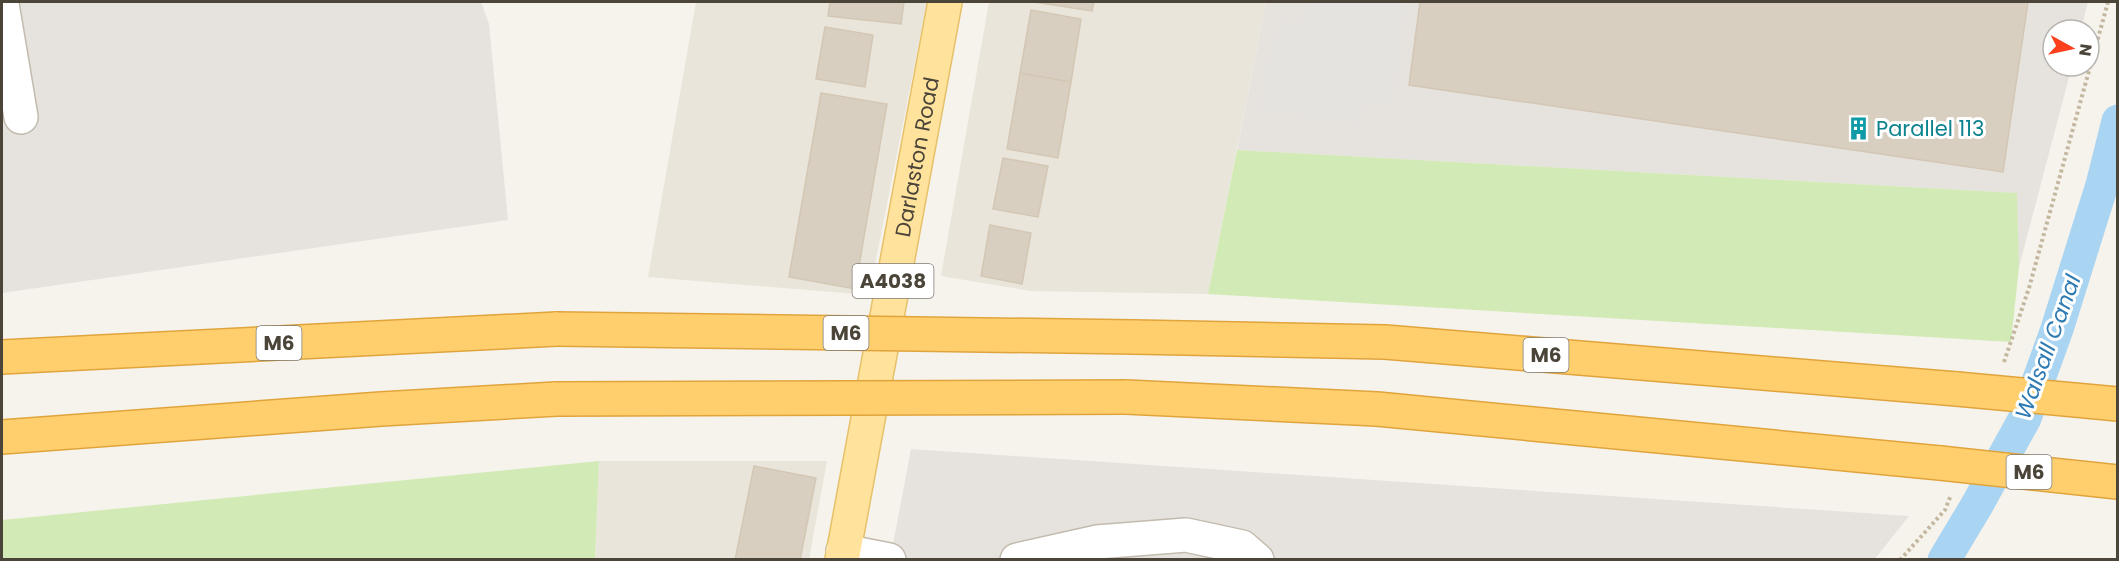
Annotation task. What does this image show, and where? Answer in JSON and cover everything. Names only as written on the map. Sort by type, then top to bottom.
[{"type":"highway","name":"M6","points":[[2,357],[557,329],[1134,336],[1385,342],[2118,404]]},
{"type":"highway","name":"M6","points":[[2,437],[381,409],[556,399],[1126,397],[1377,409],[1947,476],[2118,482]]},
{"type":"main road","name":"Darlaston Road","points":[[843,555],[945,2]]},
{"type":"lane","points":[[2,4],[21,117]]},
{"type":"lane","points":[[1017,560],[1097,543],[1186,535],[1242,547],[1257,560]]},
{"type":"lane","points":[[843,555],[888,560]]},
{"type":"path","points":[[2001,371],[2029,288],[2108,2]]},
{"type":"path","points":[[1900,560],[1946,510],[1947,476]]},
{"type":"shaded area","points":[[2,2],[481,2],[489,24],[508,220],[2,293]]},
{"type":"shaded area","points":[[696,2],[927,2],[869,295],[648,277]]},
{"type":"shaded area","points":[[989,2],[1266,2],[1208,294],[1031,291],[941,276]]},
{"type":"shaded area","points":[[1266,2],[2088,2],[2084,18],[2041,18],[2041,78],[2069,78],[2019,267],[2016,193],[1237,150]]},
{"type":"shaded area","points":[[1306,2],[1405,2],[1391,104],[1364,100],[1360,123],[1261,109],[1268,59],[1274,59],[1281,21],[1302,24]]},
{"type":"shaded area","points":[[911,449],[1909,516],[1874,560],[890,560]]},
{"type":"shaded area","points":[[599,461],[827,461],[809,559],[595,560]]},
{"type":"green space","points":[[1237,150],[2017,193],[2019,267],[2011,342],[1208,294]]},
{"type":"green space","points":[[599,461],[595,559],[2,559],[2,520]]},
{"type":"building","points":[[830,2],[904,2],[901,24],[828,16]]},
{"type":"building","points":[[1034,2],[1094,2],[1092,11]]},
{"type":"building","name":"Parallel 113","points":[[1420,2],[2028,2],[2003,172],[1409,85]]},
{"type":"building","points":[[1031,10],[1081,19],[1071,82],[1020,73]]},
{"type":"building","points":[[825,27],[873,35],[865,87],[816,79]]},
{"type":"building","points":[[1020,73],[1071,82],[1058,158],[1007,149]]},
{"type":"building","points":[[821,93],[887,104],[855,289],[789,277]]},
{"type":"building","points":[[1003,158],[1048,166],[1038,217],[993,209]]},
{"type":"building","points":[[990,225],[1031,233],[1022,284],[981,276]]},
{"type":"building","points":[[754,466],[816,478],[800,560],[735,560]]},
{"type":"waterway","name":"Walsall Canal","points":[[1944,560],[2025,418],[2057,329],[2102,185],[2118,121]]},
{"type":"place","name":"Parallel 113","points":[[1858,128]]}]
